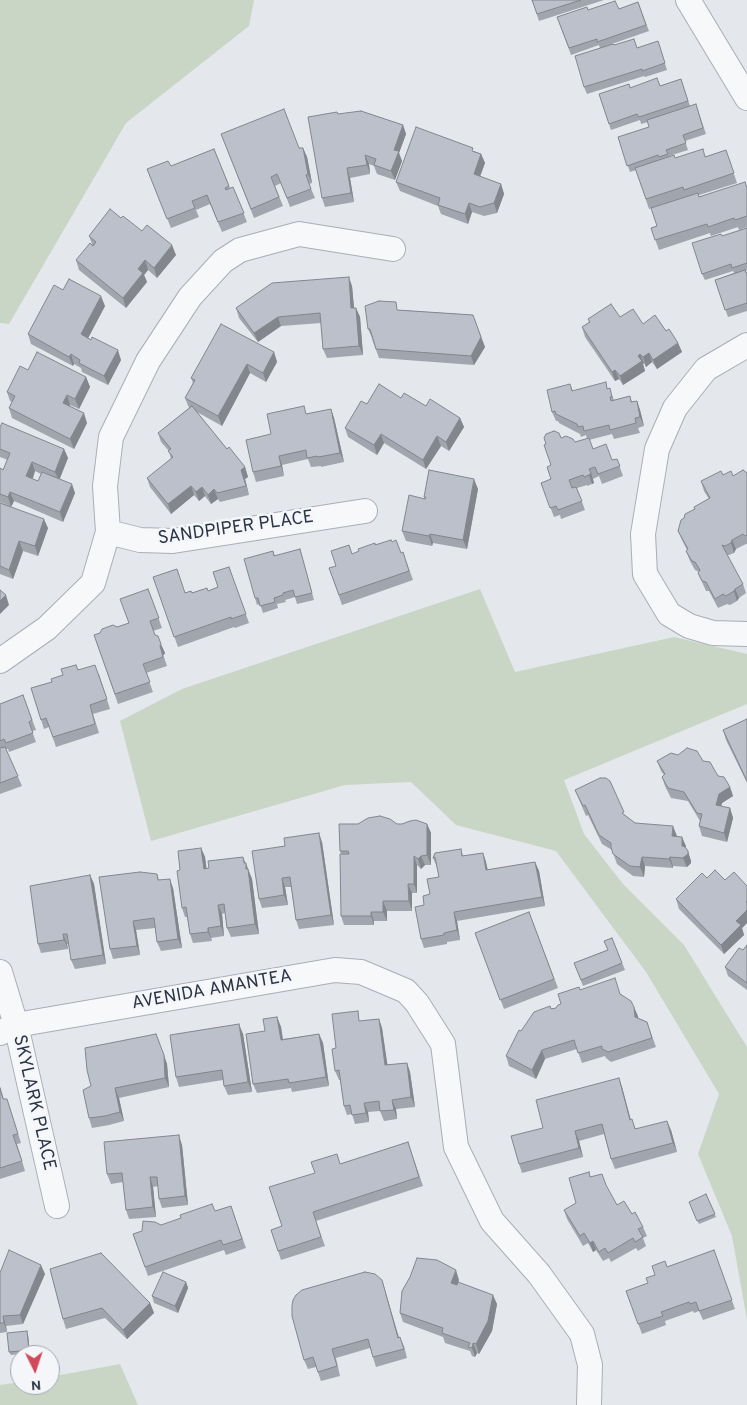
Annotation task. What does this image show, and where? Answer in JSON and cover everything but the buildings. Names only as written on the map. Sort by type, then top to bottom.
[{"type":"street","points":[[688,0],[747,98]]},
{"type":"street","points":[[0,661],[48,628],[93,583],[108,532],[105,486],[111,437],[148,361],[190,297],[223,261],[240,250],[299,234],[394,249]]},
{"type":"street","points":[[747,345],[706,369],[675,408],[657,449],[643,534],[645,574],[669,614],[689,626],[713,633],[747,634]]},
{"type":"street","name":"SANDPIPER PLACE","points":[[108,532],[140,540],[173,541],[365,511]]},
{"type":"street","name":"AVENIDA AMANTEA","points":[[8,1029],[335,970],[361,972],[406,991],[417,1003],[443,1044],[456,1147],[492,1221],[539,1274],[582,1334],[590,1366],[589,1405]]},
{"type":"street","name":"SKYLARK PLACE","points":[[0,972],[8,1029],[57,1206]]},
{"type":"green space","points":[[0,0],[254,0],[249,26],[126,123],[9,324],[0,323]]},
{"type":"green space","points":[[480,589],[515,672],[674,637],[747,654],[747,704],[564,780],[584,834],[623,884],[684,945],[747,1047],[747,1320],[732,1236],[698,1154],[719,1094],[646,972],[556,851],[456,825],[411,782],[345,785],[151,841],[120,721],[182,689]]},
{"type":"green space","points":[[120,1364],[138,1405],[0,1405],[0,1385],[10,1384],[10,1395],[60,1395],[60,1375]]}]
